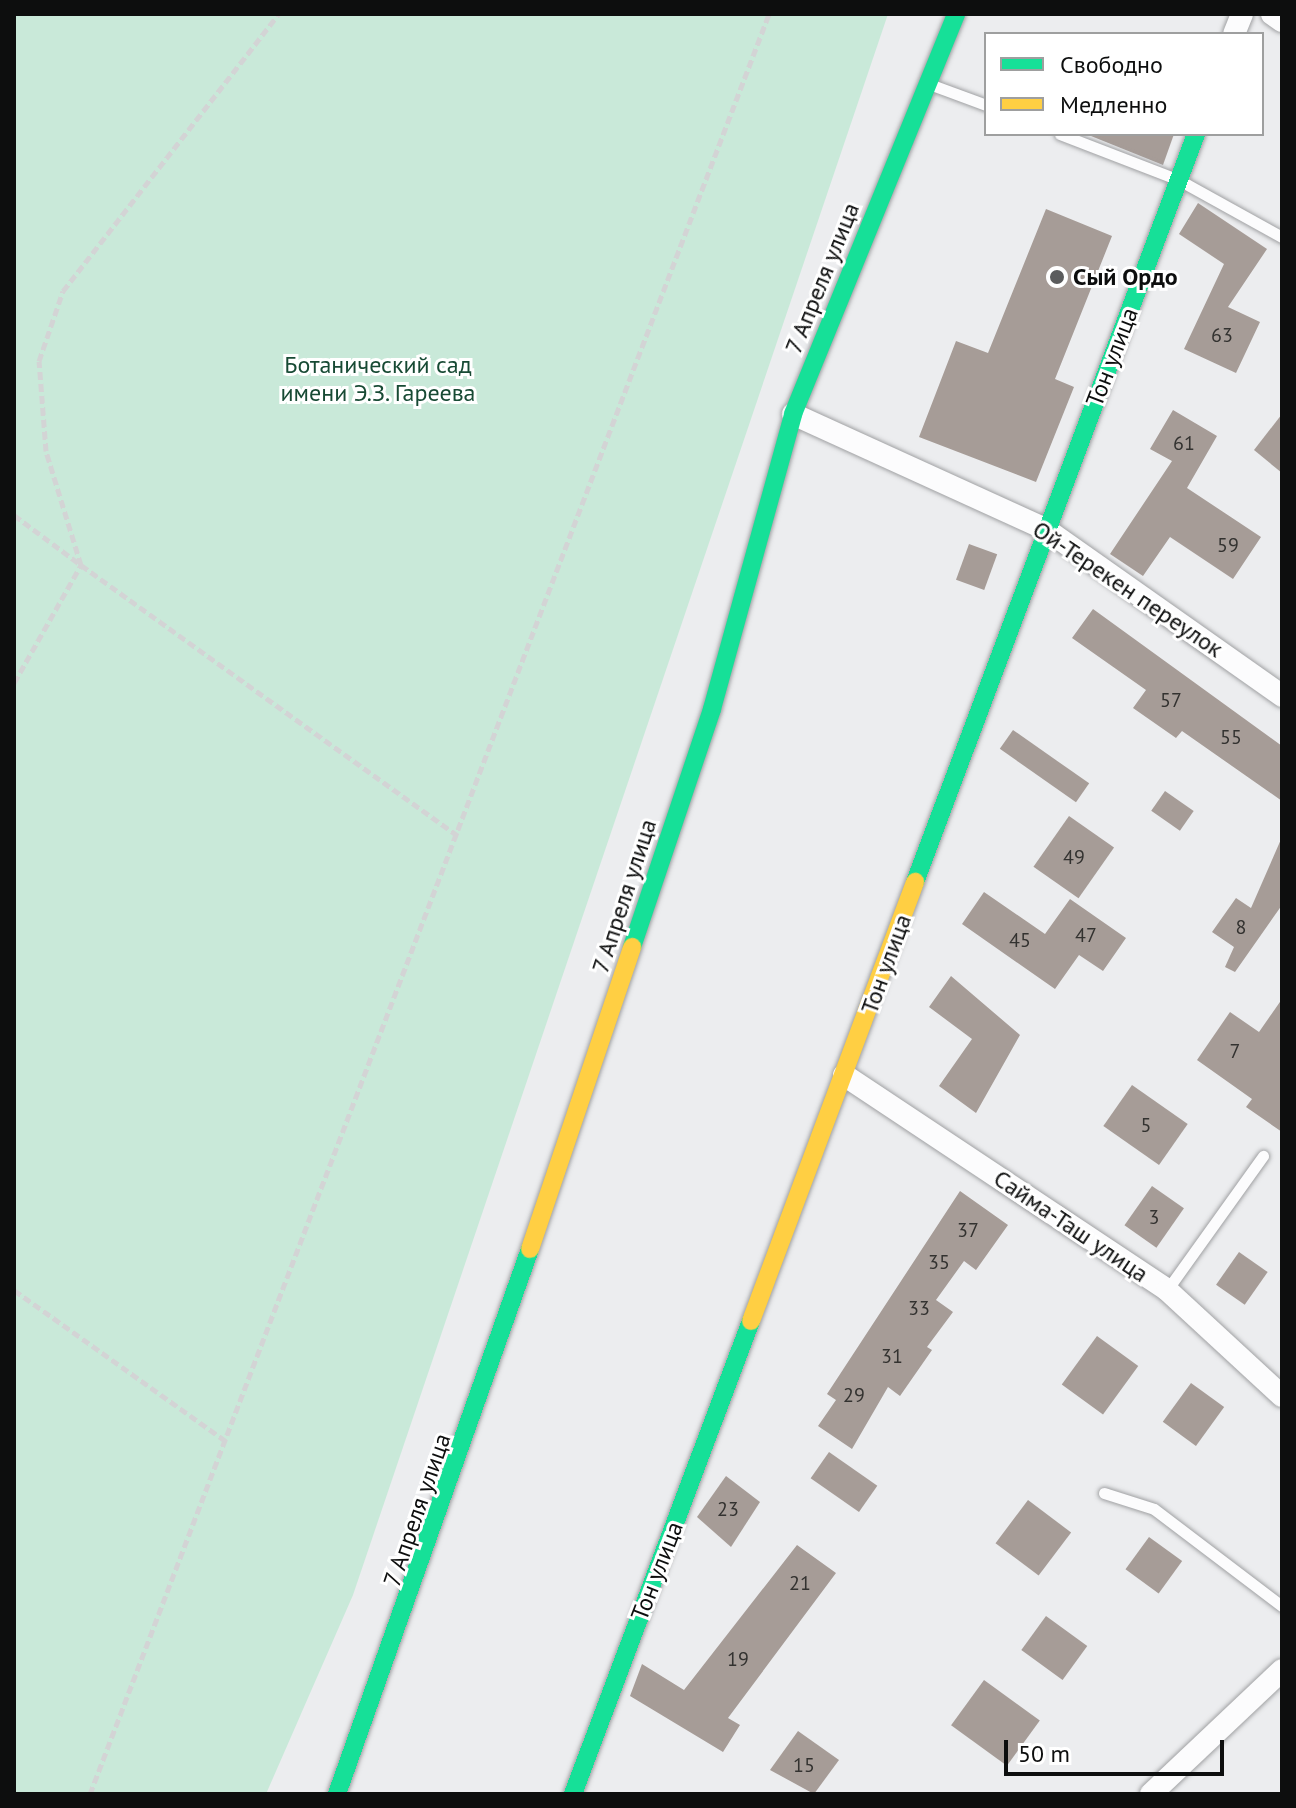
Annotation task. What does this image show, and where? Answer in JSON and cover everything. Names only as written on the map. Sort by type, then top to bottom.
[{"type":"main road","name":"7 Апреля улица","points":[[337,1794],[423,1568],[712,709],[793,414],[956,14]]},
{"type":"main road","name":"Тон улица","points":[[573,1794],[1195,136]]},
{"type":"street","points":[[1272,14],[1282,21]]},
{"type":"street","name":"Ой-Терекен переулок","points":[[793,414],[1047,530],[1282,696]]},
{"type":"street","name":"Сайма-Таш улица","points":[[844,1075],[1167,1290],[1282,1396]]},
{"type":"street","points":[[1151,1794],[1282,1670]]},
{"type":"lane","points":[[928,83],[984,104]]},
{"type":"lane","points":[[1065,136],[1179,180],[1282,237]]},
{"type":"lane","points":[[1167,1290],[1263,1156]]},
{"type":"lane","points":[[1104,1493],[1154,1509],[1282,1606]]},
{"type":"path","points":[[14,683],[81,565],[46,451],[39,361],[63,291],[279,14]]},
{"type":"path","points":[[90,1794],[460,837],[769,14]]},
{"type":"path","points":[[14,515],[460,837]]},
{"type":"path","points":[[14,1290],[226,1441]]},
{"type":"green space","name":"Ботанический сад имени Э.З. Гареева","points":[[14,14],[888,14],[353,1595],[266,1794],[14,1794]]},
{"type":"building","points":[[1091,136],[1173,136],[1163,165]]},
{"type":"building","points":[[1198,203],[1267,249],[1228,307],[1260,322],[1236,373],[1184,349],[1224,264],[1179,234]]},
{"type":"building","points":[[1046,209],[1112,236],[1055,379],[1074,387],[1036,482],[919,437],[956,341],[988,353]]},
{"type":"building","points":[[1173,410],[1217,436],[1187,488],[1261,537],[1233,579],[1170,537],[1143,576],[1110,554],[1172,461],[1150,449]]},
{"type":"building","points":[[1282,414],[1282,473],[1254,450]]},
{"type":"building","points":[[969,544],[997,554],[984,590],[956,580]]},
{"type":"building","points":[[1093,609],[1282,746],[1282,801],[1182,731],[1176,738],[1133,708],[1146,690],[1072,638]]},
{"type":"building","points":[[1013,730],[1089,783],[1076,802],[1000,749]]},
{"type":"building","points":[[1165,791],[1194,811],[1180,831],[1151,811]]},
{"type":"building","points":[[1069,816],[1114,848],[1078,898],[1033,867]]},
{"type":"building","points":[[1282,837],[1282,905],[1235,972],[1225,967],[1234,947],[1212,932],[1236,898],[1251,908]]},
{"type":"building","points":[[984,892],[1045,934],[1070,899],[1126,938],[1103,971],[1079,955],[1055,989],[962,924]]},
{"type":"building","points":[[951,976],[1020,1035],[976,1113],[939,1086],[972,1039],[929,1007]]},
{"type":"building","points":[[1282,999],[1282,1132],[1246,1107],[1252,1099],[1197,1060],[1230,1012],[1259,1032]]},
{"type":"building","points":[[1132,1085],[1188,1124],[1159,1165],[1103,1126]]},
{"type":"building","points":[[1152,1186],[1184,1208],[1156,1248],[1124,1225]]},
{"type":"building","points":[[960,1191],[1008,1225],[976,1270],[964,1261],[936,1300],[953,1312],[927,1347],[932,1350],[900,1396],[888,1387],[852,1449],[818,1426],[836,1400],[827,1394]]},
{"type":"building","points":[[1239,1252],[1268,1272],[1245,1305],[1216,1285]]},
{"type":"building","points":[[1097,1336],[1138,1366],[1103,1415],[1062,1385]]},
{"type":"building","points":[[1191,1383],[1224,1407],[1196,1446],[1163,1422]]},
{"type":"building","points":[[829,1452],[877,1486],[859,1512],[811,1478]]},
{"type":"building","points":[[726,1476],[760,1502],[731,1547],[697,1517]]},
{"type":"building","points":[[1028,1500],[1071,1532],[1039,1576],[996,1543]]},
{"type":"building","points":[[1149,1537],[1182,1561],[1159,1593],[1125,1569]]},
{"type":"building","points":[[797,1545],[836,1573],[728,1718],[740,1725],[723,1752],[630,1696],[642,1664],[684,1690]]},
{"type":"building","points":[[1046,1616],[1087,1646],[1063,1680],[1021,1650]]},
{"type":"building","points":[[984,1680],[1040,1721],[1007,1766],[951,1725]]},
{"type":"building","points":[[798,1731],[839,1760],[814,1794],[770,1770]]},
{"type":"traffic: fast","points":[[632,947],[712,709],[793,414],[956,14]]},
{"type":"traffic: fast","points":[[915,882],[1195,136]]},
{"type":"traffic: fast","points":[[337,1794],[530,1249]]},
{"type":"traffic: fast","points":[[573,1794],[751,1321]]},
{"type":"traffic: slow","points":[[751,1321],[915,882]]},
{"type":"traffic: slow","points":[[530,1249],[632,947]]},
{"type":"place","name":"Сый Ордо","points":[[1057,277]]}]
